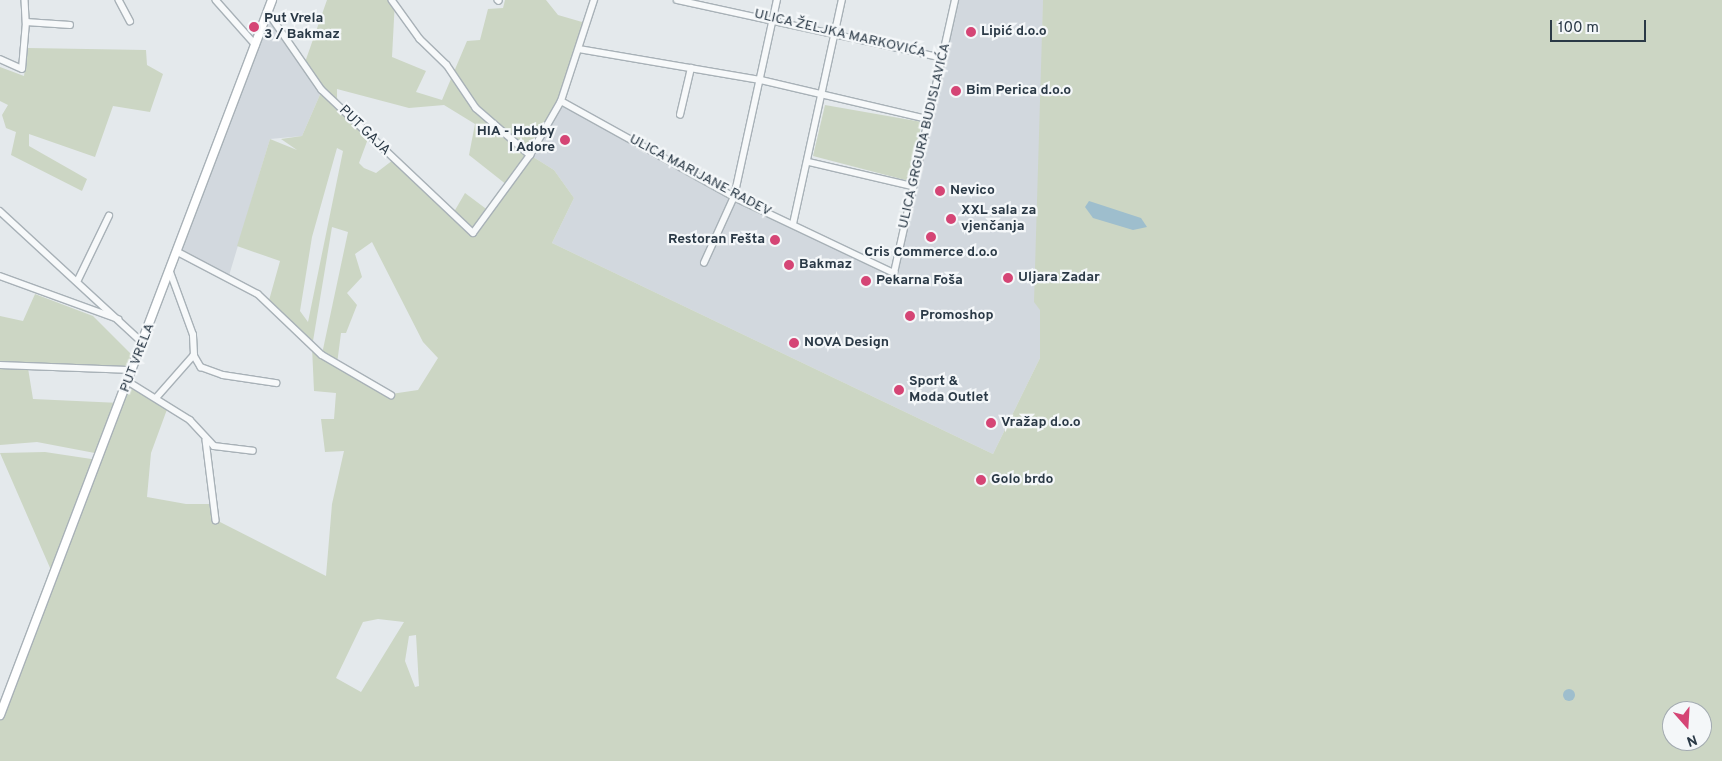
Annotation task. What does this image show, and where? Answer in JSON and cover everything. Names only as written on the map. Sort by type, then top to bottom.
[{"type":"main road","name":"PUT VRELA","points":[[0,714],[270,15],[272,0]]},
{"type":"street","points":[[0,59],[22,69],[26,22],[25,0]]},
{"type":"street","points":[[119,0],[130,21]]},
{"type":"street","points":[[216,0],[257,47]]},
{"type":"street","points":[[392,0],[420,39],[447,64],[476,108],[530,155],[561,101],[594,0]]},
{"type":"street","name":"ULICA ŽELJKA MARKOVIĆA","points":[[677,0],[773,17],[942,58]]},
{"type":"street","points":[[704,263],[734,197],[777,0]]},
{"type":"street","points":[[792,224],[809,162],[842,0]]},
{"type":"street","name":"ULICA GRGURA BUDISLAVIĆA","points":[[894,272],[927,119],[956,0]]},
{"type":"street","name":"PUT GAJA","points":[[270,15],[322,90],[473,233],[530,155]]},
{"type":"street","points":[[26,22],[70,24]]},
{"type":"street","points":[[579,49],[760,80],[927,119]]},
{"type":"street","points":[[680,115],[692,68]]},
{"type":"street","name":"ULICA MARIJANE RADEV","points":[[561,101],[734,197],[894,272]]},
{"type":"street","points":[[809,162],[912,186]]},
{"type":"street","points":[[0,211],[78,280],[143,343]]},
{"type":"street","points":[[78,280],[109,216]]},
{"type":"street","points":[[178,252],[258,294],[322,355],[391,394]]},
{"type":"street","points":[[170,272],[193,335],[194,355],[201,367],[223,375],[276,383]]},
{"type":"street","points":[[0,276],[120,320]]},
{"type":"street","points":[[156,398],[194,355]]},
{"type":"street","points":[[0,365],[133,370]]},
{"type":"street","points":[[129,382],[190,420],[206,440],[214,446],[253,451]]},
{"type":"street","points":[[206,440],[216,520]]},
{"type":"shaded area","points":[[955,0],[1043,0],[1040,358],[993,454],[552,243],[574,198],[554,170],[530,155],[561,101],[734,197],[894,272]]},
{"type":"shaded area","points":[[270,15],[322,90],[302,136],[270,139],[228,279],[178,252]]},
{"type":"green space","points":[[327,0],[395,0],[392,57],[426,71],[416,92],[442,100],[467,41],[480,40],[488,9],[503,8],[505,0],[546,0],[558,15],[589,24],[561,101],[530,155],[554,170],[574,198],[552,243],[993,454],[1040,358],[1040,310],[1034,302],[1043,0],[1722,0],[1722,761],[0,761],[0,715],[54,577],[0,453],[45,452],[98,460],[100,454],[37,442],[0,445],[0,316],[23,321],[35,294],[93,316],[132,355],[125,373],[27,362],[33,399],[120,403],[129,382],[169,404],[151,453],[147,497],[186,504],[214,504],[220,522],[326,576],[332,504],[344,451],[325,452],[321,419],[334,419],[336,393],[314,391],[312,347],[322,354],[348,232],[332,227],[313,341],[268,304],[280,261],[237,246],[270,139],[297,150],[281,139],[302,136],[322,90],[304,65]],"holes":[[[337,89],[409,108],[444,105],[475,124],[469,155],[507,185],[489,211],[465,193],[451,217],[393,160],[376,173],[364,168],[359,163],[369,136],[349,116],[337,98]],[[337,148],[343,151],[308,322],[300,311],[312,237]],[[372,242],[423,342],[438,358],[418,390],[391,394],[337,364],[341,333],[346,333],[357,305],[347,293],[362,277],[355,254]],[[378,619],[404,622],[361,692],[336,678],[363,622]],[[416,635],[419,686],[415,687],[405,661],[409,636]]]},
{"type":"green space","points":[[28,48],[146,50],[147,65],[163,74],[150,112],[113,106],[95,157],[29,134],[29,146],[87,179],[82,191],[11,155],[16,132],[6,128],[2,115],[8,105],[0,101],[0,67],[24,76]]},
{"type":"green space","points":[[825,105],[922,122],[909,181],[813,156]]},
{"type":"water","points":[[1089,201],[1141,218],[1147,227],[1133,230],[1093,218],[1085,207]]},
{"type":"water","points":[[1567,689],[1571,689],[1575,695],[1571,701],[1567,701],[1563,697],[1563,693]]},
{"type":"place","name":"Put Vrela 3 / Bakmaz","points":[[254,27]]},
{"type":"place","name":"Lipić d.o.o","points":[[971,32]]},
{"type":"place","name":"Bim Perica d.o.o","points":[[956,91]]},
{"type":"place","name":"HIA - Hobby I Adore","points":[[565,140]]},
{"type":"place","name":"Nevico","points":[[940,191]]},
{"type":"place","name":"XXL sala za vjenčanja","points":[[951,219]]},
{"type":"place","name":"Cris Commerce d.o.o","points":[[931,237]]},
{"type":"place","name":"Restoran Fešta","points":[[775,240]]},
{"type":"place","name":"Bakmaz","points":[[789,265]]},
{"type":"place","name":"Uljara Zadar","points":[[1008,278]]},
{"type":"place","name":"Pekarna Foša","points":[[866,281]]},
{"type":"place","name":"Promoshop","points":[[910,316]]},
{"type":"place","name":"NOVA Design","points":[[794,343]]},
{"type":"place","name":"Sport & Moda Outlet","points":[[899,390]]},
{"type":"place","name":"Vražap d.o.o","points":[[991,423]]},
{"type":"place","name":"Golo brdo","points":[[981,480]]}]
